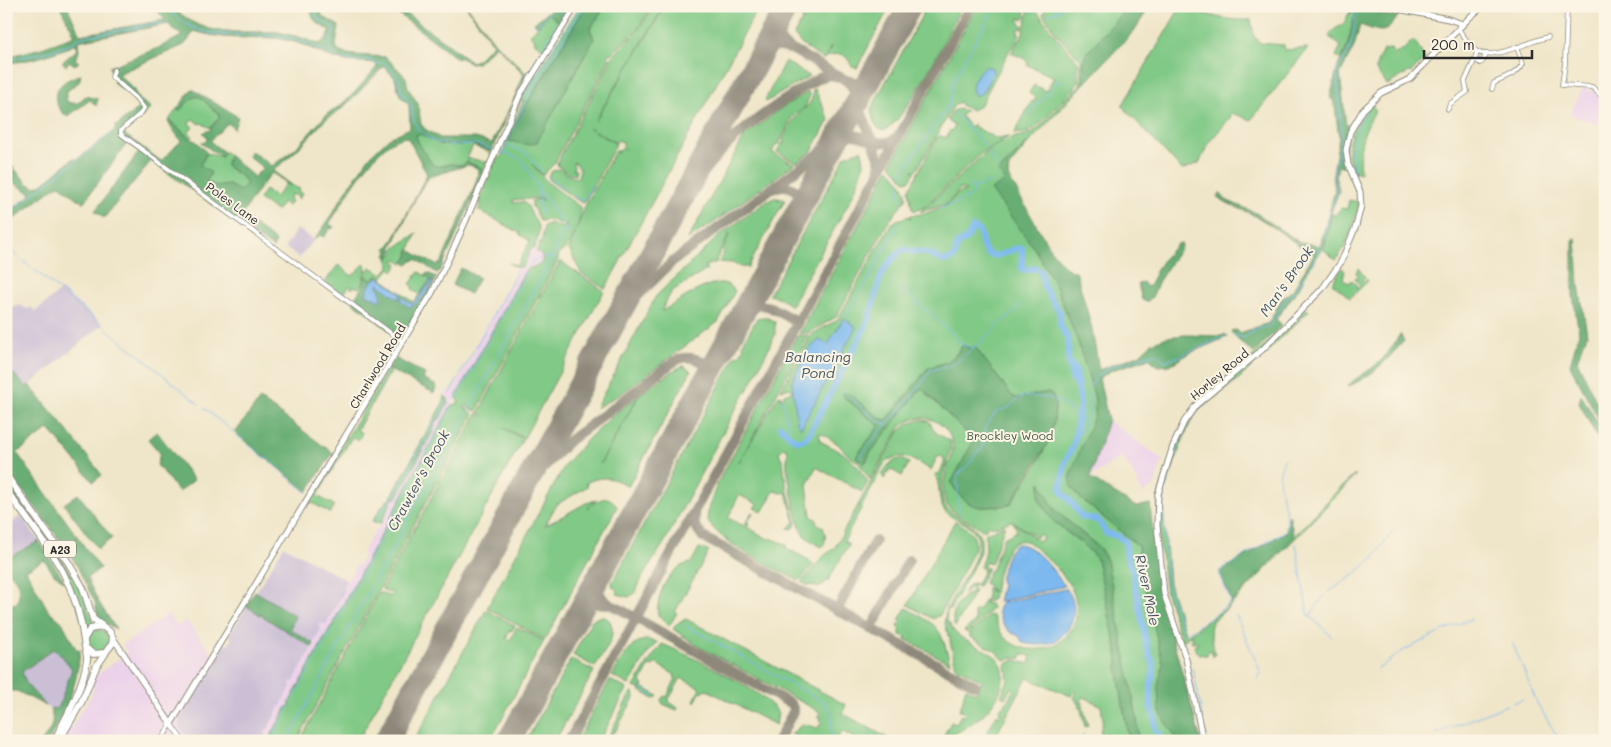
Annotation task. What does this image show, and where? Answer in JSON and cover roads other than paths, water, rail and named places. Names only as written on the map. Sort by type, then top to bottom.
[{"type":"main road","name":"A23","points":[[6,475],[66,557],[83,588],[94,620],[104,627]]},
{"type":"main road","name":"A23","points":[[6,490],[62,570],[75,597],[88,657],[67,716],[54,741]]},
{"type":"main road","points":[[59,741],[81,703],[96,667],[107,652],[112,644],[112,636],[104,627],[90,629],[84,644],[93,654],[107,652]]},
{"type":"street","name":"Charlwood Road","points":[[171,724],[403,342],[441,276],[526,84],[576,6]]},
{"type":"street","points":[[1383,6],[1448,19],[1463,24]]},
{"type":"street","name":"Horley Road","points":[[1203,741],[1186,658],[1164,590],[1156,513],[1161,482],[1180,430],[1196,404],[1254,358],[1275,338],[1324,287],[1341,262],[1356,226],[1361,202],[1359,190],[1347,158],[1347,141],[1364,109],[1385,92],[1405,83],[1412,77],[1483,6]]},
{"type":"street","points":[[1566,6],[1565,64],[1562,85],[1592,87],[1605,99]]},
{"type":"street","points":[[1458,30],[1477,52],[1486,55],[1517,47],[1532,40],[1548,37]]},
{"type":"street","points":[[1492,88],[1494,83],[1521,68],[1523,63],[1517,47]]},
{"type":"street","points":[[1448,109],[1450,104],[1467,92],[1465,81],[1477,52]]},
{"type":"street","points":[[1475,59],[1481,63],[1486,55]]},
{"type":"street","name":"Poles Lane","points":[[114,70],[112,77],[136,98],[144,108],[142,113],[120,130],[121,134],[403,342]]},
{"type":"street","points":[[112,636],[183,741]]},
{"type":"street","points":[[107,652],[116,650],[123,654]]},
{"type":"street","points":[[161,741],[171,724]]},
{"type":"water","points":[[985,66],[992,68],[993,73],[982,93],[976,96],[972,88],[974,80]]},
{"type":"water","points":[[378,277],[400,293],[400,298],[397,298],[378,284],[382,298],[380,301],[366,294],[371,282]]},
{"type":"water","points":[[433,281],[424,296],[417,303],[409,307],[400,298],[411,304],[417,300]]},
{"type":"water","name":"Balancing Pond","points":[[844,318],[856,327],[801,428],[797,422],[792,381],[808,350],[819,340],[828,344]]},
{"type":"water","points":[[1017,544],[1024,545],[1037,554],[1065,586],[998,602],[1002,585],[1000,580],[1006,560],[1010,550]]},
{"type":"water","points":[[1066,589],[1071,596],[1073,604],[1072,620],[1064,634],[1050,643],[1033,645],[1023,643],[1019,636],[1010,632],[1001,621],[998,611],[1001,603]]},
{"type":"waterway","points":[[163,6],[180,20],[206,32],[269,35],[303,42],[331,53]]},
{"type":"waterway","name":"River Mole","points":[[314,6],[317,18],[334,28],[330,45],[332,53],[340,58],[354,61],[369,60],[385,63],[399,79],[401,92],[411,104],[413,118],[419,131],[435,142],[455,145],[475,144],[495,150]]},
{"type":"waterway","points":[[537,26],[556,6]]},
{"type":"waterway","points":[[543,48],[568,6]]},
{"type":"waterway","points":[[522,99],[580,6]]},
{"type":"waterway","points":[[504,152],[511,132],[530,95],[585,6]]},
{"type":"waterway","points":[[949,107],[955,77],[995,6]]},
{"type":"waterway","points":[[1018,6],[1025,11]]},
{"type":"waterway","points":[[1049,14],[1065,6]]},
{"type":"waterway","name":"Man's Brook","points":[[1232,335],[1244,338],[1253,331],[1269,326],[1285,300],[1297,288],[1323,245],[1331,208],[1338,191],[1334,174],[1342,136],[1337,72],[1351,46],[1355,17],[1359,6]]},
{"type":"waterway","points":[[1030,11],[1035,12]]},
{"type":"waterway","points":[[6,59],[55,50],[82,37],[166,22]]},
{"type":"waterway","points":[[539,56],[541,51]]},
{"type":"waterway","points":[[527,73],[532,66]]},
{"type":"waterway","points":[[1027,115],[1062,78]]},
{"type":"waterway","points":[[902,174],[948,106]]},
{"type":"waterway","points":[[953,112],[986,147]]},
{"type":"waterway","points":[[1355,169],[1352,154],[1354,139],[1367,112]]},
{"type":"waterway","points":[[6,215],[114,131]]},
{"type":"waterway","points":[[509,146],[525,152],[542,171]]},
{"type":"waterway","name":"River Mole","points":[[499,151],[518,158],[524,163],[538,188],[569,233]]},
{"type":"waterway","points":[[988,152],[998,167]]},
{"type":"waterway","points":[[549,177],[565,189]]},
{"type":"waterway","points":[[981,185],[990,182]]},
{"type":"waterway","points":[[970,183],[974,193]]},
{"type":"waterway","points":[[900,184],[899,196],[902,201]]},
{"type":"waterway","points":[[973,188],[979,185]]},
{"type":"waterway","points":[[574,196],[583,201],[592,186]]},
{"type":"waterway","points":[[538,189],[541,214]]},
{"type":"waterway","points":[[939,209],[960,202],[973,195]]},
{"type":"waterway","points":[[845,317],[867,282],[898,225]]},
{"type":"waterway","name":"River Mole","points":[[780,426],[798,441],[804,439],[809,434],[868,322],[881,275],[900,251],[928,253],[943,261],[950,260],[955,256],[957,244],[967,239],[973,227],[979,231],[984,248],[993,256],[1022,248],[1022,269],[1036,268],[1041,272],[1044,287],[1060,313],[1060,325],[1068,339],[1068,357],[1072,378],[1079,392],[1080,406],[1074,444],[1065,462],[1062,492],[1082,517],[1098,520],[1106,533],[1117,536],[1125,541],[1147,647],[1154,666],[1151,686],[1151,707],[1155,718],[1155,729],[1163,741]]},
{"type":"waterway","name":"Crawter's Brook","points":[[287,741],[554,254],[561,233],[567,230]]},
{"type":"waterway","points":[[6,247],[199,404]]},
{"type":"waterway","points":[[543,258],[552,257]]},
{"type":"waterway","points":[[531,264],[533,260],[539,259]]},
{"type":"waterway","points":[[456,398],[528,269]]},
{"type":"waterway","points":[[501,301],[516,273]]},
{"type":"waterway","points":[[900,287],[963,345],[974,348]]},
{"type":"waterway","points":[[476,347],[499,304]]},
{"type":"waterway","points":[[859,458],[882,429],[911,398],[931,370],[951,366],[974,348],[1022,304]]},
{"type":"waterway","name":"Man's Brook","points":[[1090,388],[1096,377],[1108,368],[1157,353],[1164,361],[1227,336]]},
{"type":"waterway","points":[[450,393],[474,350]]},
{"type":"waterway","points":[[1069,363],[1076,371],[1078,388]]},
{"type":"waterway","points":[[844,392],[877,421],[887,424]]},
{"type":"waterway","name":"Man's Brook","points":[[1074,439],[1082,432],[1085,419],[1089,414],[1089,393]]},
{"type":"waterway","name":"Man's Brook","points":[[959,512],[957,476],[972,461],[976,453],[983,448],[983,440],[986,433],[985,427],[996,412],[1008,408],[1019,398],[1029,396],[1050,398],[1070,408],[1077,420]]},
{"type":"waterway","points":[[782,399],[789,429]]},
{"type":"waterway","points":[[1209,399],[1189,420],[1176,452],[1163,498],[1167,583],[1184,635],[1231,602],[1220,574],[1221,570],[1287,530],[1286,512],[1279,476],[1285,459]]},
{"type":"waterway","points":[[437,418],[447,400]]},
{"type":"waterway","points":[[335,623],[453,404]]},
{"type":"waterway","points":[[204,408],[307,492]]},
{"type":"waterway","points":[[375,521],[392,498],[435,421]]},
{"type":"waterway","points":[[1310,616],[1320,601],[1330,591],[1354,575],[1374,557],[1393,531]]},
{"type":"waterway","points":[[1296,544],[1308,614],[1332,637]]},
{"type":"waterway","points":[[1236,615],[1261,673],[1257,679]]},
{"type":"waterway","points":[[1442,631],[1471,619]]},
{"type":"waterway","points":[[686,626],[824,702],[831,715],[830,741]]},
{"type":"waterway","points":[[291,703],[332,628]]},
{"type":"waterway","points":[[1378,669],[1402,651],[1439,633]]},
{"type":"waterway","points":[[1513,644],[1537,703],[1560,741]]},
{"type":"waterway","points":[[1193,669],[1207,741]]},
{"type":"waterway","points":[[641,688],[655,697]]},
{"type":"waterway","points":[[1513,703],[1523,699]]},
{"type":"waterway","points":[[1435,734],[1507,705]]},
{"type":"waterway","points":[[270,741],[289,707]]},
{"type":"waterway","points":[[1081,741],[1084,734]]},
{"type":"park label","name":"Brockley Wood","points":[[1010,435]]}]
